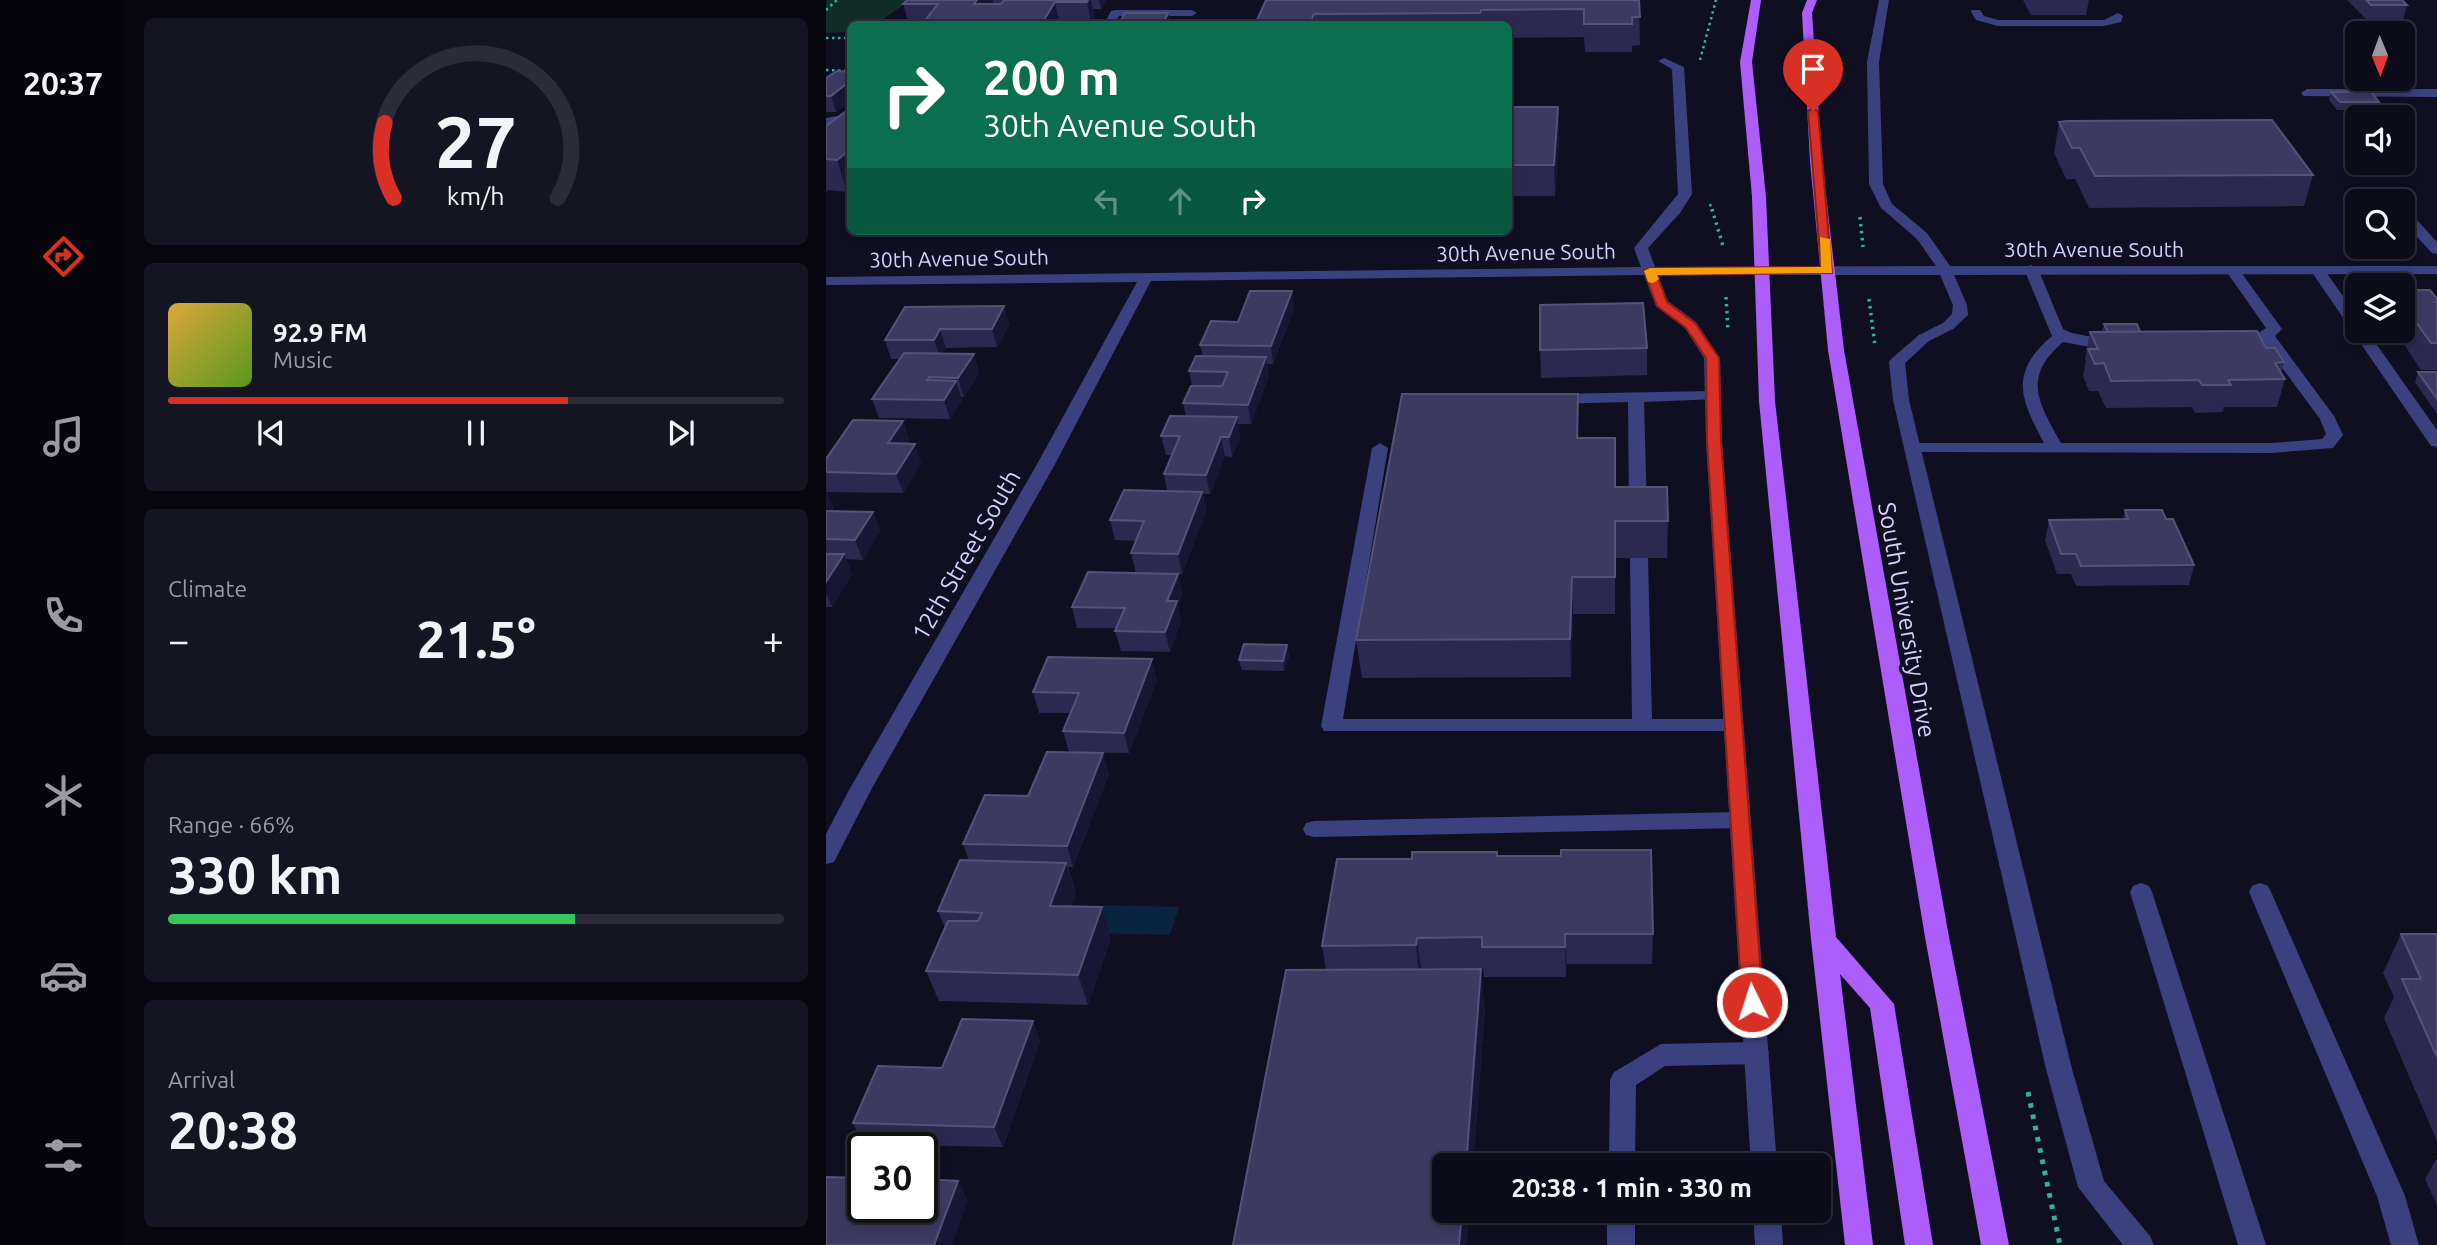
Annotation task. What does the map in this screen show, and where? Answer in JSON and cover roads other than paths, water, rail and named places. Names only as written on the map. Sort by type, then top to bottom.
[{"type":"main road","points":[[1756,0],[1746,62],[1759,197],[1767,401],[1859,1245]]},
{"type":"main road","name":"South University Drive","points":[[1812,0],[1807,13],[1816,161],[1838,364],[1937,936],[1995,1245]]},
{"type":"main road","points":[[1824,939],[1882,1004],[1919,1245]]},
{"type":"street","points":[[1188,21],[1198,0]]},
{"type":"street","points":[[1884,0],[1873,62],[1875,184],[1881,203],[1913,227],[1931,246],[1960,305],[1960,315],[1948,326],[1924,338],[1897,362],[1901,400],[2055,1056],[2092,1187],[2140,1245]]},
{"type":"street","points":[[1976,12],[1980,19],[1998,23],[2104,23],[2117,20],[2118,16]]},
{"type":"street","points":[[1111,21],[1115,13],[1192,13]]},
{"type":"street","points":[[1664,61],[1678,67],[1685,194],[1677,211],[1651,230],[1640,248],[1661,303],[1691,326],[1712,358],[1712,396],[1733,726],[1763,1153]]},
{"type":"street","points":[[2307,93],[2437,93]]},
{"type":"street","points":[[826,122],[847,118]]},
{"type":"street","points":[[2415,226],[2437,250]]},
{"type":"street","points":[[2031,269],[2056,332],[2070,340],[2107,345]]},
{"type":"street","name":"30th Avenue South","points":[[826,281],[1650,271],[2437,270]]},
{"type":"street","points":[[2233,271],[2274,329],[2267,336],[2246,340]]},
{"type":"street","points":[[2318,271],[2345,309]]},
{"type":"street","name":"12th Street South","points":[[826,856],[860,790],[1045,466],[1146,278]]},
{"type":"street","points":[[2055,448],[2031,401],[2030,374],[2037,359],[2062,335]]},
{"type":"street","points":[[1912,448],[2272,448],[2327,444],[2335,435],[2328,419],[2267,336]]},
{"type":"street","points":[[2369,343],[2437,442]]},
{"type":"street","points":[[1538,399],[1712,396]]},
{"type":"street","points":[[1636,397],[1638,524]]},
{"type":"street","points":[[1380,448],[1331,726],[1733,726]]},
{"type":"street","points":[[1639,558],[1642,725]]},
{"type":"street","points":[[1314,830],[1740,820]]},
{"type":"street","points":[[2141,892],[2252,1245]]},
{"type":"street","points":[[2260,892],[2391,1195],[2405,1245]]},
{"type":"street","points":[[1622,1153],[1623,1080],[1661,1055],[1756,1054]]},
{"type":"street","points":[[1621,1223],[1621,1245]]},
{"type":"street","points":[[1768,1223],[1769,1245]]},
{"type":"water","points":[[1103,905],[1179,907],[1170,935],[1093,933]]}]
